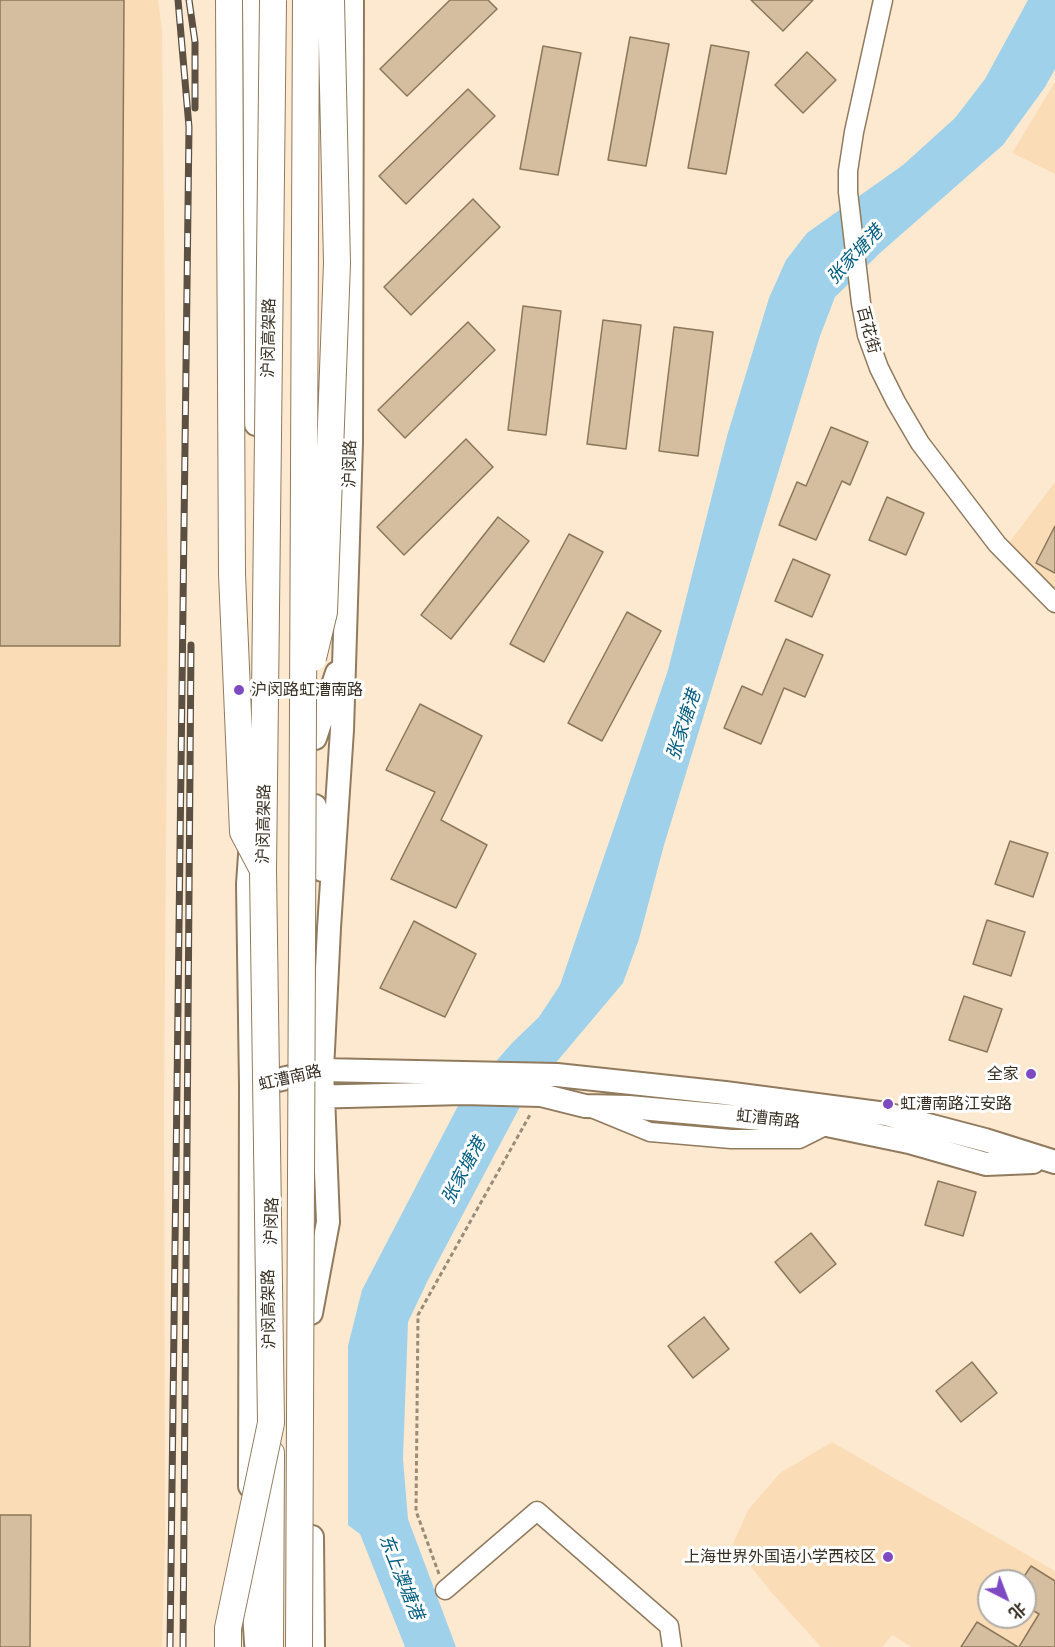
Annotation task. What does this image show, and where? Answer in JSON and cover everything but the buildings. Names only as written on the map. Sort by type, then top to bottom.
[{"type":"highway","points":[[229,0],[233,597],[243,832],[263,870]]},
{"type":"highway","name":"沪闵高架路","points":[[261,1646],[271,1423],[263,870],[273,0]]},
{"type":"highway","name":"沪闵高架路","points":[[299,1647],[306,0]]},
{"type":"highway","points":[[303,699],[324,612],[337,263],[331,0]]},
{"type":"highway","points":[[228,1641],[271,1423]]},
{"type":"main road","name":"沪闵路","points":[[255,0],[257,675],[255,799],[248,884],[251,1086],[250,1562],[261,1646]]},
{"type":"main road","name":"沪闵路","points":[[311,0],[315,1097],[328,1222],[310,1313],[313,1647]]},
{"type":"main road","name":"沪闵路","points":[[316,1071],[329,928],[342,730],[351,442],[352,0]]},
{"type":"main road","points":[[315,738],[344,649]]},
{"type":"main road","name":"沪闵路","points":[[255,799],[268,882],[276,1085],[261,1646]]},
{"type":"main road","name":"沪闵路","points":[[315,806],[329,928]]},
{"type":"main road","name":"虹漕南路","points":[[251,1086],[276,1085],[316,1071],[557,1075],[725,1092],[886,1114],[1053,1156]]},
{"type":"main road","name":"虹漕南路","points":[[276,1085],[315,1097],[463,1093],[541,1095],[585,1106],[674,1110],[827,1125],[909,1142],[986,1164],[1053,1156]]},
{"type":"street","name":"百花街","points":[[883,0],[854,132],[848,192],[867,335],[879,368],[920,443],[997,544],[1055,603]]},
{"type":"street","points":[[445,1590],[537,1511],[669,1626],[672,1647]]},
{"type":"path","points":[[445,1590],[416,1511],[418,1315],[541,1095]]},
{"type":"shaded area","points":[[0,0],[158,0],[162,29],[168,603],[164,1101],[165,1544],[162,1647],[0,1647]]},
{"type":"shaded area","points":[[1055,82],[1055,174],[1012,153]]},
{"type":"shaded area","points":[[1055,482],[1055,591],[1005,548]]},
{"type":"shaded area","name":"上海世界外国语小学西校区","points":[[832,1442],[1055,1571],[1055,1647],[912,1647],[892,1635],[882,1647],[821,1647],[772,1593],[733,1544],[748,1510],[780,1473]]},
{"type":"water","points":[[1028,0],[1055,0],[1055,69],[1045,87],[1003,145],[880,253],[835,297],[820,336],[664,845],[639,939],[623,983],[522,1103],[408,1322],[403,1459],[408,1519],[456,1647],[405,1647],[360,1534],[348,1525],[348,1346],[362,1290],[459,1104],[512,1043],[539,1017],[560,985],[668,670],[727,436],[769,298],[786,260],[807,233],[903,165],[955,118],[985,79]]},
{"type":"railway","points":[[170,1647],[189,127],[178,0]]},
{"type":"railway","points":[[189,0],[195,42],[195,108]]},
{"type":"railway","points":[[183,1647],[191,645]]},
{"type":"place","name":"沪闵路虹漕南路","points":[[239,690]]},
{"type":"place","name":"全家","points":[[1031,1074]]},
{"type":"place","name":"虹漕南路江安路","points":[[888,1104]]},
{"type":"place","name":"上海世界外国语小学西校区","points":[[888,1557]]},
{"type":"water label","name":"张家塘港","points":[[855,255]]},
{"type":"water label","name":"张家塘港","points":[[684,725]]},
{"type":"water label","name":"张家塘港","points":[[464,1171]]},
{"type":"water label","name":"东上澳塘港","points":[[401,1577]]}]
